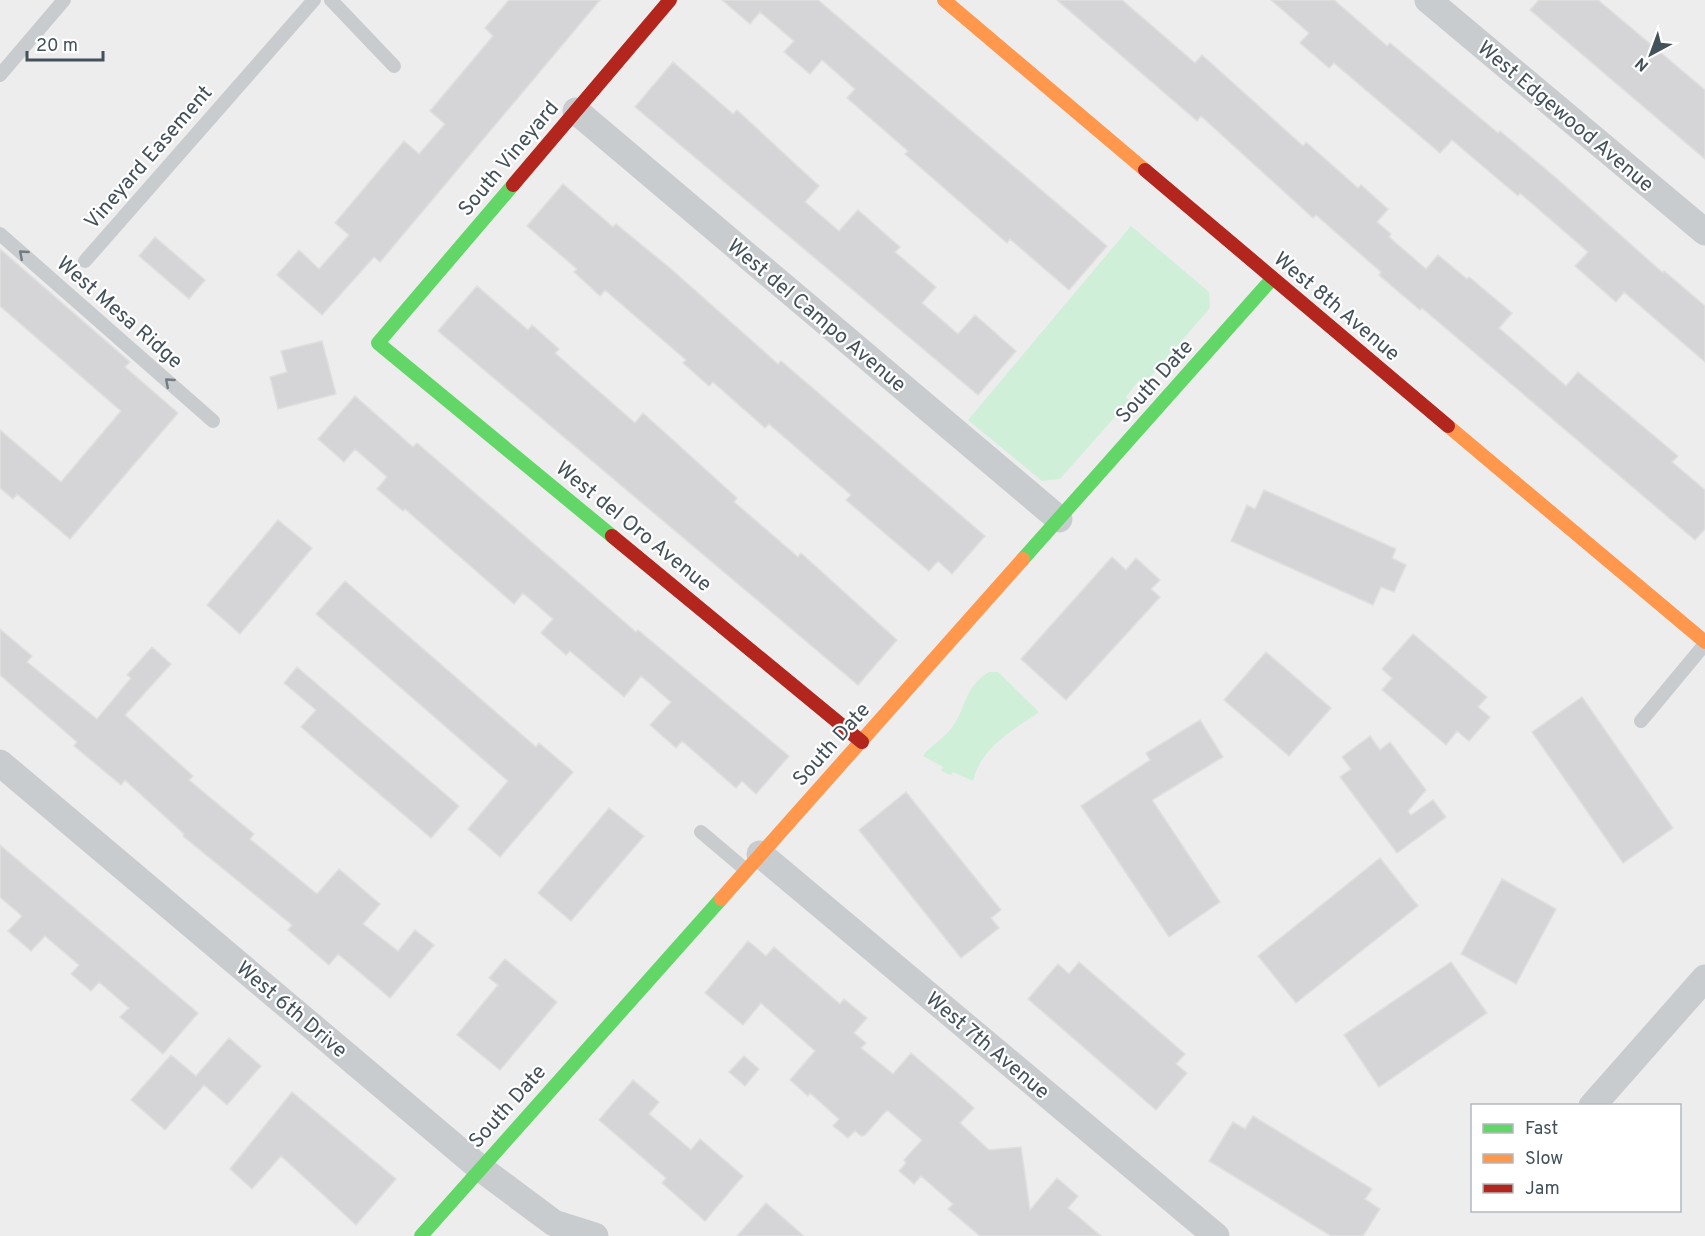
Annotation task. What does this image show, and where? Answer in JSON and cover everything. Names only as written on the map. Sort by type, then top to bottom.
[{"type":"street","name":"South Vineyard","points":[[378,343],[670,0]]},
{"type":"street","name":"West 8th Avenue","points":[[944,0],[1705,643]]},
{"type":"street","name":"West Edgewood Avenue","points":[[1428,0],[1705,232]]},
{"type":"street","name":"West del Campo Avenue","points":[[576,111],[1059,519]]},
{"type":"street","name":"South Date","points":[[421,1236],[1272,279]]},
{"type":"street","name":"West del Oro Avenue","points":[[378,343],[862,742]]},
{"type":"street","name":"West 6th Drive","points":[[0,763],[480,1168],[554,1223],[595,1236]]},
{"type":"street","name":"West 7th Avenue","points":[[753,862],[1216,1236]]},
{"type":"street","points":[[1594,1104],[1705,978]]},
{"type":"lane","points":[[0,75],[64,0]]},
{"type":"lane","name":"Vineyard Easement","points":[[85,261],[314,0]]},
{"type":"lane","points":[[331,0],[394,66]]},
{"type":"lane","name":"West Mesa Ridge","points":[[0,234],[213,421]]},
{"type":"lane","points":[[1641,721],[1705,643]]},
{"type":"lane","points":[[701,832],[753,862]]},
{"type":"green space","points":[[1131,226],[1209,292],[1210,308],[1144,384],[1139,380],[1126,397],[1129,401],[1060,479],[1042,481],[968,420]]},
{"type":"green space","points":[[989,672],[998,672],[1039,712],[999,740],[983,758],[973,781],[953,772],[951,775],[941,771],[943,767],[923,756],[950,730],[958,719],[970,690]]},
{"type":"building","points":[[509,0],[600,0],[380,262],[374,257],[322,315],[277,275],[299,250],[319,269],[349,235],[335,223],[404,141],[419,154],[445,124],[430,111],[493,36],[485,28]]},
{"type":"building","points":[[722,0],[818,0],[1107,246],[1069,290],[1010,239],[1007,243],[905,154],[908,151],[847,98],[855,89],[822,60],[810,74],[784,52],[794,41],[760,12],[750,24]]},
{"type":"building","points":[[1057,0],[1122,0],[1195,63],[1202,55],[1303,146],[1306,142],[1358,188],[1361,185],[1388,209],[1377,222],[1391,234],[1389,237],[1426,269],[1438,255],[1467,279],[1469,277],[1512,313],[1499,328],[1566,386],[1578,372],[1678,456],[1672,462],[1705,490],[1705,529],[1695,540],[1422,308],[1420,310],[1379,275],[1381,272],[1316,215],[1313,218],[1201,116],[1197,121]]},
{"type":"building","points":[[1271,0],[1334,0],[1387,46],[1390,43],[1498,133],[1500,131],[1663,273],[1664,271],[1705,306],[1705,362],[1624,292],[1616,302],[1575,266],[1588,252],[1520,193],[1518,196],[1452,140],[1440,153],[1334,63],[1329,68],[1300,43],[1309,33]]},
{"type":"building","points":[[1539,0],[1598,0],[1705,90],[1705,159],[1530,10]]},
{"type":"building","points":[[673,62],[733,114],[737,110],[819,186],[805,202],[839,231],[858,210],[900,247],[895,252],[936,287],[922,303],[958,334],[975,315],[1016,351],[978,395],[635,107]]},
{"type":"building","points":[[563,184],[613,227],[616,224],[671,269],[778,364],[781,361],[985,536],[952,574],[938,561],[929,571],[846,500],[851,495],[769,424],[765,428],[713,382],[709,386],[683,363],[686,360],[605,290],[600,296],[574,272],[577,269],[527,226]]},
{"type":"building","points":[[155,237],[205,280],[189,299],[139,256]]},
{"type":"building","points":[[0,249],[130,362],[125,367],[178,413],[70,539],[17,494],[13,499],[0,488],[0,430],[61,482],[121,411],[0,306]]},
{"type":"building","points":[[477,286],[528,330],[532,325],[559,349],[555,353],[635,423],[643,413],[737,498],[734,502],[798,557],[801,553],[897,640],[858,685],[438,331]]},
{"type":"building","points":[[322,341],[336,394],[278,409],[270,377],[287,372],[281,351]]},
{"type":"building","points":[[355,396],[413,447],[417,443],[636,632],[638,630],[789,756],[756,794],[742,781],[736,788],[682,741],[676,748],[650,725],[671,702],[641,676],[624,697],[570,651],[566,655],[541,633],[553,619],[523,593],[514,604],[405,509],[403,511],[377,489],[387,477],[355,449],[344,462],[318,439]]},
{"type":"building","points":[[1264,490],[1396,549],[1392,558],[1406,565],[1394,592],[1381,587],[1373,605],[1231,541],[1247,505],[1255,509]]},
{"type":"building","points":[[278,520],[312,548],[240,634],[207,605]]},
{"type":"building","points":[[1112,557],[1126,570],[1136,558],[1160,580],[1151,589],[1160,597],[1066,700],[1021,659]]},
{"type":"building","points":[[345,581],[536,747],[539,743],[573,772],[500,857],[468,829],[508,781],[316,614]]},
{"type":"building","points":[[0,629],[32,656],[27,662],[97,719],[131,678],[127,675],[152,647],[171,664],[125,715],[193,776],[189,780],[254,834],[250,839],[317,894],[339,869],[380,904],[363,924],[398,951],[415,930],[434,945],[390,998],[338,954],[329,965],[288,930],[292,925],[183,836],[184,834],[125,780],[121,785],[74,746],[77,742],[0,675]]},
{"type":"building","points":[[1413,634],[1487,697],[1478,707],[1490,717],[1469,741],[1457,731],[1446,745],[1382,690],[1392,678],[1382,669]]},
{"type":"building","points":[[1266,652],[1331,708],[1289,756],[1224,700]]},
{"type":"building","points":[[297,667],[459,806],[431,838],[301,727],[316,710],[284,683]]},
{"type":"building","points":[[1582,697],[1673,828],[1623,863],[1532,732]]},
{"type":"building","points":[[1200,720],[1223,757],[1152,800],[1220,902],[1169,937],[1081,806],[1150,760],[1146,753]]},
{"type":"building","points":[[1370,736],[1380,750],[1390,742],[1426,790],[1408,811],[1411,815],[1433,800],[1446,817],[1397,853],[1340,777],[1351,769],[1342,757]]},
{"type":"building","points":[[906,792],[1001,910],[991,918],[999,928],[961,958],[859,830]]},
{"type":"building","points":[[609,808],[644,836],[571,921],[538,893]]},
{"type":"building","points":[[0,845],[198,1013],[163,1054],[120,1017],[129,1008],[99,982],[91,991],[71,974],[79,965],[45,936],[31,951],[8,931],[22,916],[0,897]]},
{"type":"building","points":[[1380,858],[1418,906],[1296,1003],[1258,956]]},
{"type":"building","points":[[1502,879],[1556,909],[1516,984],[1461,954]]},
{"type":"building","points":[[748,941],[766,956],[774,947],[840,1004],[844,999],[867,1018],[854,1033],[866,1043],[861,1048],[893,1074],[911,1053],[953,1089],[974,1108],[960,1123],[989,1150],[1021,1147],[1030,1210],[1057,1178],[1078,1196],[1068,1208],[1101,1236],[980,1236],[948,1209],[953,1204],[921,1176],[914,1184],[899,1171],[906,1163],[904,1160],[922,1140],[887,1110],[865,1135],[861,1136],[855,1131],[848,1138],[833,1126],[839,1119],[810,1093],[808,1096],[790,1080],[815,1051],[761,1003],[743,1025],[705,993]]},
{"type":"building","points":[[505,959],[557,1002],[500,1070],[457,1035],[498,985],[489,978]]},
{"type":"building","points":[[1079,962],[1185,1054],[1176,1064],[1187,1073],[1156,1110],[1028,999],[1058,964],[1069,974]]},
{"type":"building","points":[[1451,962],[1487,1013],[1379,1087],[1344,1035]]},
{"type":"building","points":[[229,1038],[261,1066],[227,1105],[204,1085],[165,1130],[131,1100],[171,1055],[196,1076]]},
{"type":"building","points":[[744,1056],[759,1069],[745,1086],[729,1072]]},
{"type":"building","points":[[633,1080],[659,1102],[649,1114],[691,1150],[700,1139],[743,1176],[705,1221],[662,1183],[666,1178],[599,1120]]},
{"type":"building","points":[[292,1092],[396,1179],[356,1225],[281,1156],[252,1189],[230,1169]]},
{"type":"building","points":[[1253,1116],[1372,1189],[1365,1199],[1380,1209],[1363,1236],[1331,1236],[1209,1161],[1233,1122],[1245,1129]]},
{"type":"building","points":[[766,1203],[804,1236],[737,1236]]},
{"type":"traffic: fast","points":[[513,185],[378,343],[612,536]]},
{"type":"traffic: fast","points":[[1023,559],[1272,279]]},
{"type":"traffic: fast","points":[[421,1236],[721,899]]},
{"type":"traffic: slow","points":[[944,0],[1145,170]]},
{"type":"traffic: slow","points":[[1448,426],[1705,642]]},
{"type":"traffic: slow","points":[[721,899],[1023,559]]},
{"type":"traffic: jam","points":[[513,185],[670,0]]},
{"type":"traffic: jam","points":[[1145,170],[1448,426]]},
{"type":"traffic: jam","points":[[612,536],[862,742]]}]
